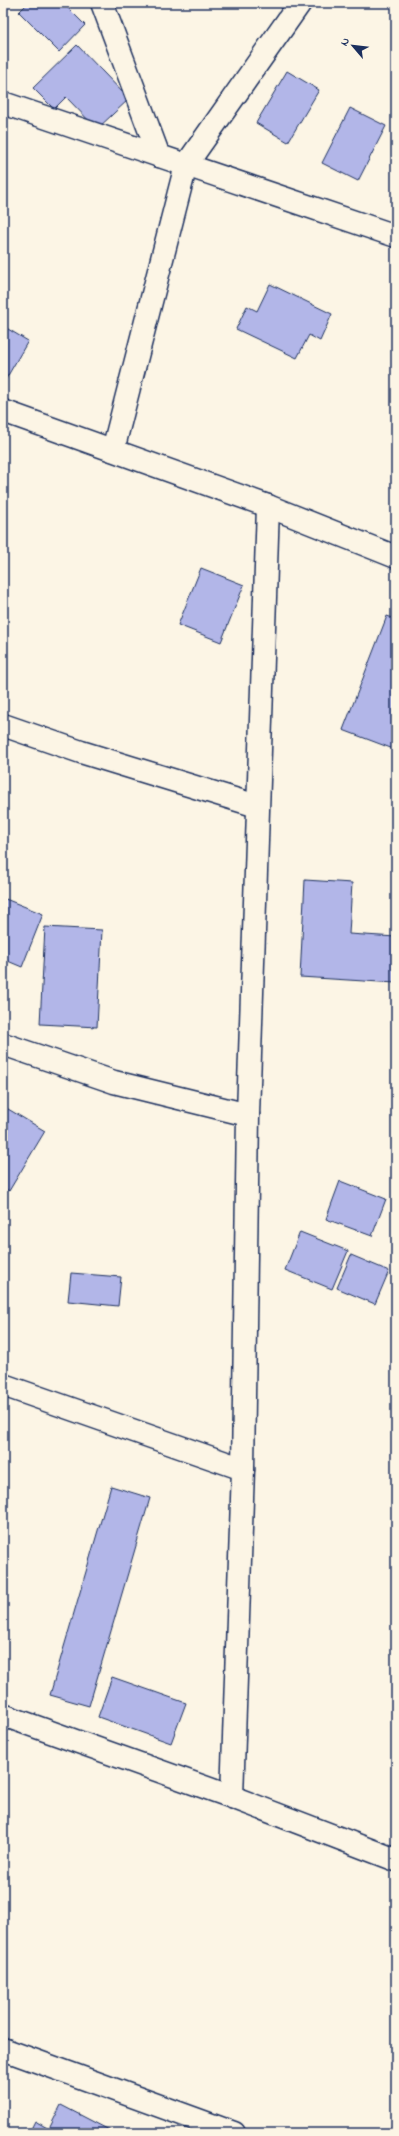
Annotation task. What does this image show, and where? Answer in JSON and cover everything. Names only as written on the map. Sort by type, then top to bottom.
[{"type":"street","points":[[102,3],[159,156]]},
{"type":"street","points":[[113,450],[186,165],[300,3]]},
{"type":"street","points":[[3,103],[396,236]]},
{"type":"street","points":[[3,411],[268,506],[396,557]]},
{"type":"street","points":[[232,1798],[243,1470],[248,1115],[268,506]]},
{"type":"street","points":[[3,725],[80,752],[257,806]]},
{"type":"street","points":[[3,1044],[114,1082],[248,1115]]},
{"type":"street","points":[[3,1385],[243,1470]]},
{"type":"street","points":[[3,1715],[232,1798],[396,1860]]},
{"type":"street","points":[[3,2049],[234,2133]]},
{"type":"building","points":[[28,3],[63,3],[85,25],[59,52],[19,12]]},
{"type":"building","points":[[77,45],[129,99],[97,129],[66,97],[54,109],[33,88]]},
{"type":"building","points":[[287,71],[319,90],[288,142],[256,123]]},
{"type":"building","points":[[350,108],[386,126],[358,181],[322,163]]},
{"type":"building","points":[[270,284],[332,314],[320,341],[309,335],[297,358],[236,329],[247,306],[257,311]]},
{"type":"building","points":[[3,326],[28,341],[3,384]]},
{"type":"building","points":[[201,568],[244,585],[221,642],[178,625]]},
{"type":"building","points":[[387,616],[396,619],[396,750],[343,730]]},
{"type":"building","points":[[305,880],[352,883],[349,934],[396,937],[396,983],[300,977]]},
{"type":"building","points":[[3,898],[43,914],[22,967],[3,959]]},
{"type":"building","points":[[45,927],[102,930],[97,1027],[40,1024]]},
{"type":"building","points":[[3,1106],[45,1131],[9,1191],[3,1187]]},
{"type":"building","points":[[340,1181],[386,1199],[372,1236],[326,1219]]},
{"type":"building","points":[[300,1232],[348,1251],[332,1289],[285,1270]]},
{"type":"building","points":[[351,1255],[389,1271],[375,1304],[337,1288]]},
{"type":"building","points":[[71,1273],[121,1277],[118,1306],[68,1301]]},
{"type":"building","points":[[111,1486],[150,1498],[89,1706],[50,1695]]},
{"type":"building","points":[[112,1677],[186,1703],[171,1743],[98,1717]]},
{"type":"building","points":[[61,2105],[115,2133],[29,2133],[35,2121],[49,2129]]}]
